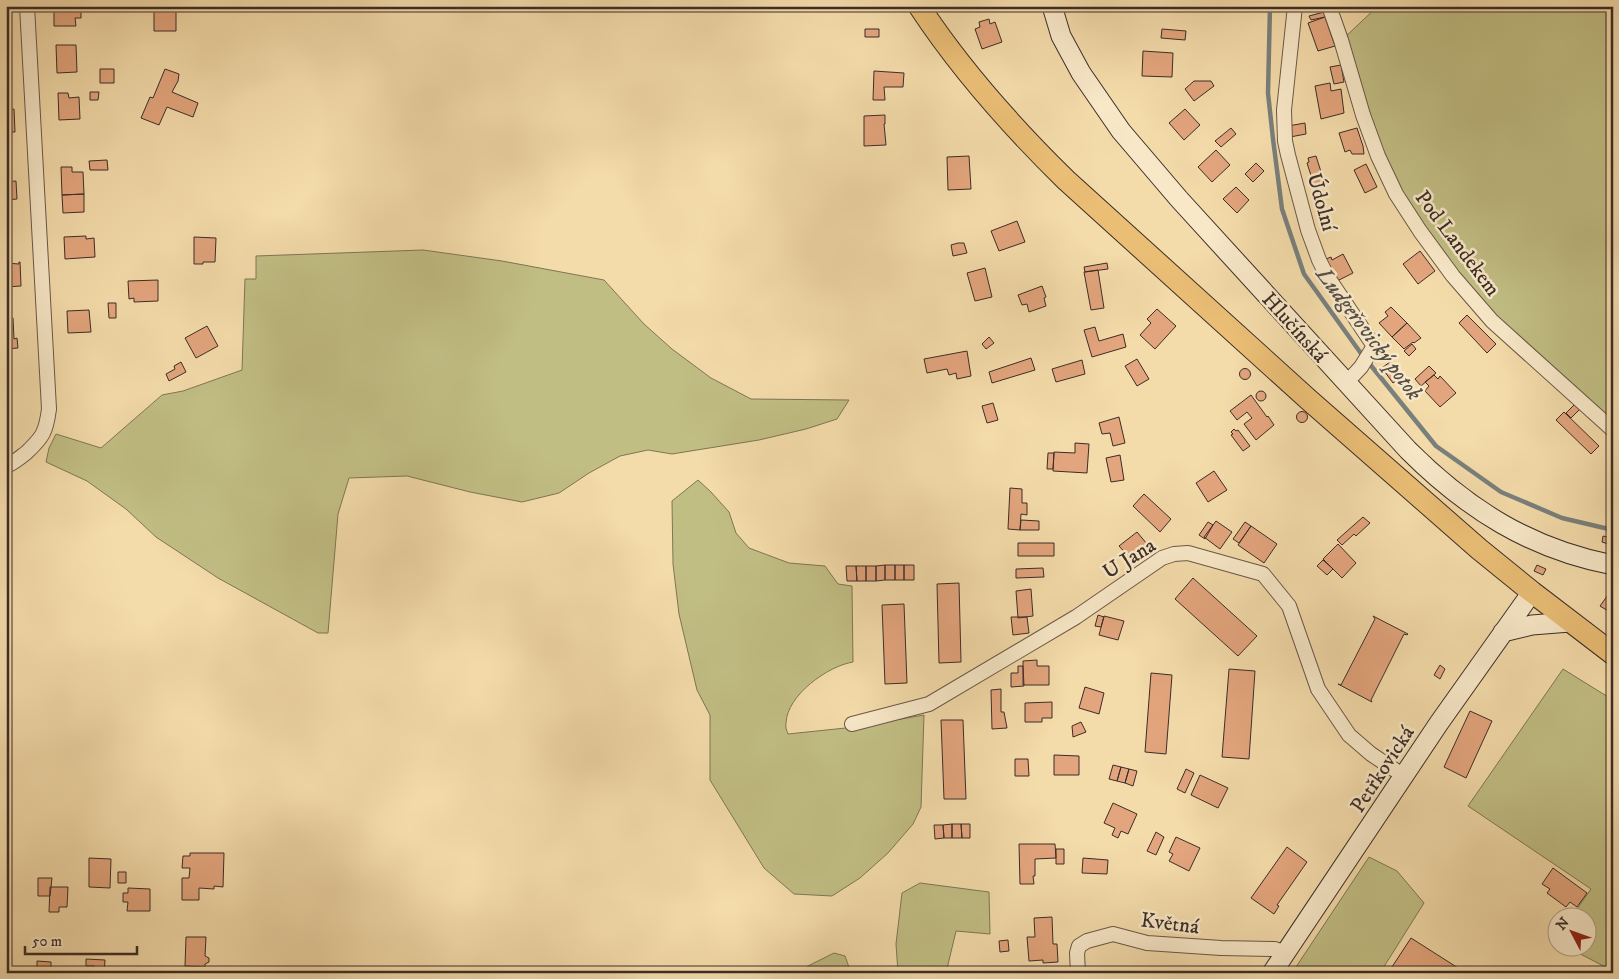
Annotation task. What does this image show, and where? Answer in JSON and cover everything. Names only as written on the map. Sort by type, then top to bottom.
[{"type":"main road","points":[[919,6],[972,80],[1066,180],[1302,394],[1479,549],[1613,654]]},
{"type":"street","points":[[6,466],[14,463],[40,440],[47,426],[49,409],[27,6]]},
{"type":"street","name":"Hlučínská","points":[[1052,6],[1061,36],[1081,73],[1121,131],[1179,199],[1424,467],[1473,506],[1518,534],[1555,550],[1613,565]]},
{"type":"street","name":"Údolní","points":[[1295,6],[1285,97],[1285,141],[1301,205],[1319,260],[1332,284],[1374,346],[1365,361],[1346,382]]},
{"type":"street","name":"Pod Landekem","points":[[1329,6],[1363,115],[1378,156],[1396,194],[1420,231],[1454,276],[1492,320],[1613,430]]},
{"type":"street","name":"U Jana","points":[[852,724],[929,704],[1076,617],[1162,558],[1174,554],[1188,553],[1263,574],[1289,606],[1318,689],[1349,735],[1371,754],[1404,776]]},
{"type":"street","name":"Petřkovická","points":[[1272,973],[1439,723],[1532,592]]},
{"type":"street","points":[[1502,632],[1532,625],[1570,622]]},
{"type":"street","name":"Květná","points":[[1078,973],[1077,953],[1079,946],[1086,941],[1113,934],[1147,943],[1221,948],[1275,949],[1286,953]]},
{"type":"shaded area","points":[[1378,6],[1613,6],[1613,424],[1494,316],[1450,263],[1401,191],[1383,152],[1344,38]]},
{"type":"shaded area","points":[[423,250],[502,261],[604,280],[644,324],[672,349],[711,378],[751,399],[849,400],[837,419],[806,429],[759,440],[672,454],[648,450],[620,456],[589,473],[559,493],[522,502],[470,492],[407,476],[349,478],[338,514],[328,633],[318,633],[218,578],[156,537],[126,509],[87,481],[46,462],[49,448],[56,434],[101,448],[162,395],[183,391],[242,370],[245,279],[256,279],[256,256]]},
{"type":"shaded area","points":[[698,480],[729,512],[736,533],[749,548],[789,563],[825,566],[838,584],[852,586],[853,662],[832,669],[801,692],[793,702],[788,713],[786,729],[788,734],[855,727],[924,715],[921,807],[913,824],[888,853],[860,878],[832,896],[794,894],[764,868],[710,780],[710,715],[697,690],[679,614],[673,564],[672,501]]},
{"type":"shaded area","points":[[1563,669],[1613,700],[1613,971],[1584,956],[1596,956],[1596,906],[1579,906],[1591,889],[1468,806]]},
{"type":"shaded area","points":[[1369,857],[1397,871],[1424,903],[1380,973],[1292,973]]},
{"type":"shaded area","points":[[920,883],[989,892],[990,934],[956,931],[946,973],[898,973],[896,944],[902,893]]},
{"type":"shaded area","points":[[834,953],[845,956],[851,973],[803,973],[808,966]]},
{"type":"building","points":[[54,6],[81,6],[81,18],[75,18],[76,26],[54,26]]},
{"type":"building","points":[[154,6],[176,6],[176,31],[154,31]]},
{"type":"building","points":[[1150,6],[1177,6],[1177,11],[1150,10]]},
{"type":"building","points":[[1324,12],[1325,17],[1311,20],[1309,16]]},
{"type":"building","points":[[1325,17],[1335,46],[1318,51],[1308,23]]},
{"type":"building","points":[[989,19],[990,24],[995,22],[1002,42],[982,49],[975,29],[980,27],[979,22]]},
{"type":"building","points":[[865,29],[879,29],[879,37],[865,37]]},
{"type":"building","points":[[1162,29],[1186,31],[1185,40],[1161,38]]},
{"type":"building","points":[[56,45],[76,45],[77,72],[57,73]]},
{"type":"building","points":[[1143,51],[1173,53],[1172,77],[1142,76]]},
{"type":"building","points":[[1341,65],[1344,82],[1334,84],[1330,67]]},
{"type":"building","points":[[100,69],[114,69],[114,83],[100,83]]},
{"type":"building","points":[[165,69],[179,74],[178,81],[172,92],[198,103],[193,117],[167,107],[159,125],[141,118],[150,97],[153,98]]},
{"type":"building","points":[[11,70],[11,84],[6,85],[6,71]]},
{"type":"building","points":[[874,71],[904,73],[903,87],[884,87],[885,100],[873,100]]},
{"type":"building","points":[[1194,81],[1211,81],[1214,86],[1194,101],[1185,89]]},
{"type":"building","points":[[1330,83],[1331,91],[1341,89],[1344,113],[1321,119],[1315,86]]},
{"type":"building","points":[[90,92],[99,92],[98,100],[90,100]]},
{"type":"building","points":[[58,93],[68,93],[69,98],[79,97],[80,119],[59,120]]},
{"type":"building","points":[[6,104],[7,110],[14,109],[15,132],[6,132]]},
{"type":"building","points":[[1185,109],[1200,125],[1184,140],[1169,123]]},
{"type":"building","points":[[885,115],[886,145],[864,146],[864,116]]},
{"type":"building","points":[[1305,123],[1306,134],[1290,137],[1288,126]]},
{"type":"building","points":[[1231,128],[1236,134],[1221,147],[1215,141]]},
{"type":"building","points":[[1357,128],[1364,154],[1352,154],[1350,150],[1345,152],[1339,133]]},
{"type":"building","points":[[1216,150],[1230,165],[1212,182],[1198,167]]},
{"type":"building","points":[[969,156],[971,189],[948,190],[947,157]]},
{"type":"building","points":[[1316,156],[1324,185],[1315,188],[1307,163],[1309,162],[1308,158]]},
{"type":"building","points":[[107,160],[108,170],[90,170],[89,161]]},
{"type":"building","points":[[1256,163],[1264,171],[1253,182],[1245,174]]},
{"type":"building","points":[[1366,164],[1377,187],[1365,193],[1354,170]]},
{"type":"building","points":[[61,167],[72,167],[72,172],[83,172],[84,194],[62,195]]},
{"type":"building","points":[[16,181],[17,199],[6,200],[6,182]]},
{"type":"building","points":[[1236,187],[1249,200],[1237,213],[1223,199]]},
{"type":"building","points":[[84,194],[84,212],[63,213],[62,195]]},
{"type":"building","points":[[1017,221],[1025,242],[999,251],[991,231]]},
{"type":"building","points":[[86,236],[86,239],[94,238],[95,257],[65,259],[64,237]]},
{"type":"building","points":[[194,237],[216,238],[215,262],[194,264]]},
{"type":"building","points":[[964,243],[967,253],[953,256],[951,245]]},
{"type":"building","points":[[1420,251],[1435,271],[1418,284],[1403,264]]},
{"type":"building","points":[[1343,254],[1353,273],[1337,281],[1326,259],[1331,257],[1332,260]]},
{"type":"building","points":[[19,262],[21,286],[6,287],[6,263],[19,264]]},
{"type":"building","points":[[1107,263],[1108,269],[1085,272],[1084,267]]},
{"type":"building","points":[[985,268],[992,297],[975,301],[967,273]]},
{"type":"building","points":[[1098,270],[1104,308],[1091,310],[1084,272]]},
{"type":"building","points":[[158,280],[158,301],[134,302],[134,298],[129,299],[128,281]]},
{"type":"building","points":[[1042,286],[1046,297],[1044,298],[1046,306],[1029,312],[1027,304],[1022,305],[1018,295]]},
{"type":"building","points":[[108,303],[116,303],[116,318],[109,318]]},
{"type":"building","points":[[1391,307],[1407,323],[1392,337],[1379,323],[1388,316],[1385,312]]},
{"type":"building","points":[[1157,309],[1176,326],[1155,349],[1140,335],[1151,323],[1147,319]]},
{"type":"building","points":[[89,310],[91,332],[68,333],[67,311]]},
{"type":"building","points":[[1467,315],[1496,344],[1487,353],[1459,323]]},
{"type":"building","points":[[6,318],[13,318],[14,339],[17,338],[18,348],[6,349]]},
{"type":"building","points":[[1407,323],[1421,338],[1404,349],[1392,337]]},
{"type":"building","points":[[207,326],[218,346],[196,358],[185,338]]},
{"type":"building","points":[[1095,327],[1099,341],[1123,334],[1126,347],[1092,357],[1084,330]]},
{"type":"building","points":[[989,337],[994,343],[986,349],[982,344]]},
{"type":"building","points":[[1412,344],[1416,349],[1409,356],[1404,351]]},
{"type":"building","points":[[967,351],[971,376],[957,379],[956,373],[949,375],[947,369],[927,373],[924,359]]},
{"type":"building","points":[[1031,358],[1035,370],[992,383],[989,372]]},
{"type":"building","points":[[1137,359],[1149,379],[1137,386],[1125,366]]},
{"type":"building","points":[[1082,360],[1085,374],[1056,382],[1052,369]]},
{"type":"building","points":[[1391,361],[1402,376],[1393,383],[1382,368]]},
{"type":"building","points":[[181,362],[186,372],[169,381],[166,374],[175,369],[174,366]]},
{"type":"building","points":[[1429,366],[1436,373],[1421,386],[1415,379]]},
{"type":"building","points":[[1245,368],[1251,374],[1245,380],[1239,374]]},
{"type":"building","points":[[1434,375],[1438,379],[1440,376],[1456,393],[1440,407],[1425,391],[1429,386],[1425,382]]},
{"type":"building","points":[[1259,391],[1263,391],[1266,396],[1265,400],[1259,401],[1256,398],[1256,394]]},
{"type":"building","points":[[1251,395],[1274,425],[1256,440],[1244,424],[1252,418],[1247,412],[1237,420],[1230,411]]},
{"type":"building","points":[[993,403],[998,420],[987,423],[982,406]]},
{"type":"building","points":[[1575,404],[1580,409],[1571,418],[1566,413]]},
{"type":"building","points":[[1302,411],[1308,417],[1302,423],[1296,417]]},
{"type":"building","points":[[1564,412],[1599,446],[1591,454],[1556,420]]},
{"type":"building","points":[[1119,417],[1125,443],[1113,446],[1110,433],[1102,434],[1099,423]]},
{"type":"building","points":[[1234,429],[1238,430],[1250,446],[1243,451],[1231,435]]},
{"type":"building","points":[[1075,443],[1089,444],[1087,473],[1053,471],[1054,452],[1075,453]]},
{"type":"building","points":[[1048,453],[1054,453],[1053,469],[1047,469]]},
{"type":"building","points":[[1120,455],[1124,480],[1111,482],[1106,458]]},
{"type":"building","points":[[1214,471],[1227,490],[1208,502],[1196,483]]},
{"type":"building","points":[[1010,488],[1022,489],[1022,503],[1027,503],[1027,515],[1021,514],[1020,530],[1008,529]]},
{"type":"building","points":[[1144,494],[1171,519],[1160,532],[1133,506]]},
{"type":"building","points":[[1363,517],[1370,523],[1356,536],[1354,534],[1342,545],[1337,540]]},
{"type":"building","points":[[1021,520],[1039,521],[1039,530],[1020,530]]},
{"type":"building","points":[[1216,521],[1232,532],[1220,549],[1204,537]]},
{"type":"building","points":[[1208,522],[1213,525],[1205,539],[1199,535]]},
{"type":"building","points":[[1245,522],[1251,526],[1239,543],[1233,539]]},
{"type":"building","points":[[1251,526],[1277,544],[1264,563],[1238,545]]},
{"type":"building","points":[[1137,532],[1147,544],[1130,558],[1119,546]]},
{"type":"building","points":[[1603,536],[1612,538],[1611,545],[1602,542]]},
{"type":"building","points":[[1018,543],[1054,543],[1054,556],[1018,556]]},
{"type":"building","points":[[1338,544],[1356,563],[1342,578],[1323,559]]},
{"type":"building","points":[[1323,560],[1333,569],[1327,575],[1317,566]]},
{"type":"building","points":[[885,565],[895,565],[895,580],[885,580]]},
{"type":"building","points":[[885,565],[885,580],[876,581],[876,566]]},
{"type":"building","points":[[895,565],[904,565],[904,580],[895,580]]},
{"type":"building","points":[[904,565],[914,565],[914,580],[904,580]]},
{"type":"building","points":[[1537,565],[1546,569],[1543,575],[1534,571]]},
{"type":"building","points":[[846,566],[856,566],[857,581],[847,581]]},
{"type":"building","points":[[856,566],[866,566],[866,581],[857,581]]},
{"type":"building","points":[[866,566],[876,566],[876,581],[866,581]]},
{"type":"building","points":[[1043,568],[1044,577],[1016,578],[1016,569]]},
{"type":"building","points":[[1193,578],[1257,636],[1238,656],[1175,599]]},
{"type":"building","points":[[959,583],[961,662],[939,663],[937,584]]},
{"type":"building","points":[[1613,588],[1613,614],[1600,606]]},
{"type":"building","points":[[1031,589],[1033,616],[1018,618],[1016,591]]},
{"type":"building","points":[[904,604],[907,683],[885,684],[882,605]]},
{"type":"building","points":[[1098,615],[1104,617],[1101,627],[1095,626]]},
{"type":"building","points":[[1104,616],[1124,621],[1118,640],[1099,635]]},
{"type":"building","points":[[1373,616],[1408,634],[1404,634],[1371,700],[1372,702],[1338,684],[1341,685],[1375,619]]},
{"type":"building","points":[[1011,617],[1027,617],[1029,633],[1013,635]]},
{"type":"building","points":[[1037,660],[1037,666],[1049,666],[1049,685],[1023,685],[1023,661]]},
{"type":"building","points":[[1440,665],[1445,669],[1440,679],[1434,675]]},
{"type":"building","points":[[1018,666],[1023,666],[1024,686],[1011,687],[1011,673],[1018,673]]},
{"type":"building","points":[[1229,669],[1255,671],[1249,759],[1222,757]]},
{"type":"building","points":[[1151,673],[1172,675],[1166,754],[1145,752]]},
{"type":"building","points":[[1085,687],[1104,693],[1099,714],[1079,708]]},
{"type":"building","points":[[1001,689],[1001,712],[1004,712],[1007,728],[992,729],[991,690]]},
{"type":"building","points":[[1052,702],[1052,718],[1042,718],[1042,722],[1025,722],[1025,703]]},
{"type":"building","points":[[1470,711],[1492,721],[1466,778],[1444,767]]},
{"type":"building","points":[[941,720],[963,720],[966,799],[944,799]]},
{"type":"building","points":[[1081,722],[1086,732],[1073,737],[1072,726]]},
{"type":"building","points":[[1054,755],[1079,756],[1079,775],[1054,775]]},
{"type":"building","points":[[1015,759],[1028,759],[1029,776],[1015,776]]},
{"type":"building","points":[[1113,765],[1121,767],[1117,781],[1109,779]]},
{"type":"building","points":[[1121,767],[1129,769],[1125,783],[1117,781]]},
{"type":"building","points":[[1129,769],[1137,771],[1133,786],[1125,783]]},
{"type":"building","points":[[1186,769],[1194,773],[1185,793],[1177,789]]},
{"type":"building","points":[[1200,775],[1228,788],[1218,808],[1191,795]]},
{"type":"building","points":[[1113,803],[1137,814],[1128,834],[1121,831],[1118,838],[1112,835],[1115,828],[1104,823]]},
{"type":"building","points":[[952,824],[961,824],[962,838],[952,838]]},
{"type":"building","points":[[952,824],[952,838],[944,838],[943,825]]},
{"type":"building","points":[[961,824],[970,824],[970,838],[962,838]]},
{"type":"building","points":[[934,825],[943,825],[944,838],[935,839]]},
{"type":"building","points":[[1156,832],[1164,837],[1156,855],[1147,851]]},
{"type":"building","points":[[1176,837],[1200,848],[1189,871],[1169,861],[1173,854],[1169,852]]},
{"type":"building","points":[[1019,844],[1055,844],[1056,858],[1035,859],[1034,884],[1020,884]]},
{"type":"building","points":[[1287,847],[1307,862],[1277,905],[1279,906],[1274,914],[1251,898]]},
{"type":"building","points":[[1056,849],[1064,849],[1064,864],[1056,864]]},
{"type":"building","points":[[190,853],[224,853],[223,887],[214,886],[214,889],[199,888],[199,900],[182,900],[182,878],[189,878],[190,868],[182,868],[183,856],[190,856]]},
{"type":"building","points":[[89,858],[111,859],[110,888],[89,887]]},
{"type":"building","points":[[1083,858],[1108,860],[1107,874],[1082,873]]},
{"type":"building","points":[[1553,868],[1587,893],[1578,906],[1570,902],[1565,906],[1547,893],[1550,889],[1542,884]]},
{"type":"building","points":[[118,872],[126,872],[126,883],[118,883]]},
{"type":"building","points":[[38,878],[52,878],[50,896],[38,896]]},
{"type":"building","points":[[50,887],[68,887],[67,907],[59,907],[59,912],[49,912]]},
{"type":"building","points":[[128,888],[150,889],[150,911],[127,911],[128,902],[123,902],[123,893],[128,893]]},
{"type":"building","points":[[1052,917],[1053,944],[1057,944],[1058,962],[1043,963],[1043,960],[1029,961],[1027,937],[1035,937],[1034,918]]},
{"type":"building","points":[[186,937],[206,937],[205,956],[209,958],[209,962],[205,964],[205,967],[185,966]]},
{"type":"building","points":[[1411,938],[1466,973],[1388,973]]},
{"type":"building","points":[[1008,940],[1009,951],[1000,952],[999,941]]},
{"type":"building","points":[[86,959],[105,960],[104,973],[94,973],[94,966],[86,966]]},
{"type":"building","points":[[37,961],[51,962],[51,973],[37,973]]},
{"type":"waterway","name":"Ludgeřovický potok","points":[[1270,6],[1268,93],[1273,139],[1282,209],[1304,274],[1360,352],[1436,446],[1501,492],[1562,518],[1613,530]]}]
